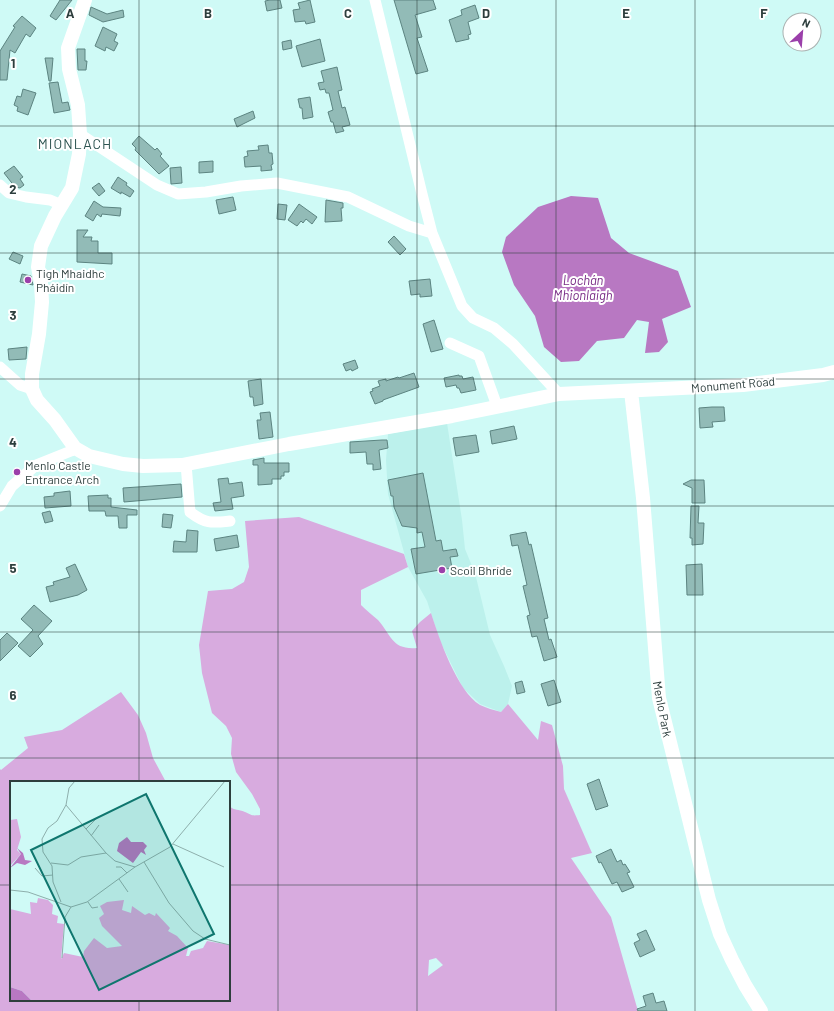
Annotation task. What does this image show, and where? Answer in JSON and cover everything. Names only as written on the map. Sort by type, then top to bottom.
[{"type":"street","points":[[0,506],[12,486],[36,465],[72,451],[75,448],[55,420],[37,400],[32,389],[32,374],[39,334],[42,302],[38,267],[41,246],[72,188],[79,154],[80,134],[78,105],[68,69],[68,48],[85,0]]},
{"type":"street","points":[[375,0],[432,233],[462,306],[473,318],[494,328],[513,344],[559,394]]},
{"type":"street","points":[[80,134],[157,185],[178,194],[206,192],[241,186],[277,184],[348,196],[410,226],[432,233]]},
{"type":"street","points":[[0,185],[9,193],[50,200],[62,205]]},
{"type":"street","points":[[450,343],[479,356],[497,406]]},
{"type":"street","points":[[0,367],[20,385],[32,389]]},
{"type":"street","name":"Monument Road","points":[[75,448],[88,456],[122,464],[143,466],[186,464],[304,441],[452,416],[559,394],[744,385],[823,375],[834,372]]},
{"type":"street","name":"Menlo Park","points":[[631,391],[643,498],[659,698],[709,900],[720,934],[745,985],[761,1011]]},
{"type":"street","points":[[186,464],[190,512],[200,520],[211,523],[230,520]]},
{"type":"shaded area","name":"Scoil Bhríde","points":[[447,423],[465,549],[475,573],[490,635],[512,686],[508,704],[501,712],[480,704],[463,688],[440,641],[427,601],[408,567],[388,494],[386,460],[388,434]]},
{"type":"shaded area","points":[[299,517],[404,554],[408,567],[361,590],[361,605],[378,620],[393,641],[402,647],[409,648],[417,648],[412,631],[431,613],[456,676],[472,698],[480,705],[501,712],[508,704],[538,740],[541,721],[552,725],[563,766],[564,789],[592,853],[571,858],[611,917],[638,1011],[0,1011],[0,769],[1,770],[28,748],[24,737],[62,730],[121,692],[138,715],[146,733],[153,758],[165,781],[10,781],[10,1001],[230,1001],[230,807],[253,815],[260,815],[260,809],[252,794],[236,772],[231,754],[232,738],[226,726],[212,713],[202,673],[199,645],[208,591],[232,589],[244,582],[249,567],[245,521]],"holes":[[[436,958],[443,965],[428,976],[429,960]]]},
{"type":"water","name":"Lochán Mhionlaigh","points":[[571,196],[598,198],[611,238],[629,253],[678,271],[691,307],[662,319],[668,342],[659,352],[645,353],[649,322],[637,320],[624,338],[597,341],[579,361],[561,362],[544,347],[535,316],[514,285],[502,252],[506,237],[538,207]]},
{"type":"building","points":[[60,0],[72,0],[56,20],[50,16]]},
{"type":"building","points":[[280,0],[282,8],[267,11],[265,1]]},
{"type":"building","points":[[310,0],[315,22],[306,24],[305,21],[295,22],[293,10],[300,9],[298,3]]},
{"type":"building","points":[[394,0],[433,0],[436,9],[415,15],[422,37],[417,38],[428,71],[416,74]]},
{"type":"building","points":[[475,5],[479,18],[468,22],[471,34],[468,35],[469,39],[456,42],[449,20],[462,15],[461,10]]},
{"type":"building","points":[[91,7],[107,14],[123,10],[124,17],[103,22],[89,15]]},
{"type":"building","points":[[22,16],[36,28],[30,37],[26,34],[15,53],[10,50],[7,80],[0,80],[0,51],[15,27],[13,26]]},
{"type":"building","points":[[103,27],[117,34],[114,41],[118,43],[114,51],[106,47],[105,51],[95,46]]},
{"type":"building","points":[[320,39],[325,61],[302,67],[296,46]]},
{"type":"building","points":[[291,40],[292,48],[283,50],[282,42]]},
{"type":"building","points":[[77,49],[85,49],[85,61],[87,61],[86,70],[78,70]]},
{"type":"building","points":[[45,58],[53,58],[51,81],[49,81]]},
{"type":"building","points":[[337,67],[342,90],[338,91],[342,108],[345,107],[350,125],[342,127],[344,131],[336,133],[328,112],[333,110],[329,93],[326,93],[325,89],[320,90],[318,83],[324,82],[321,71]]},
{"type":"building","points":[[58,82],[62,103],[68,102],[70,110],[54,113],[49,83]]},
{"type":"building","points":[[23,89],[36,93],[28,115],[17,111],[18,107],[14,105],[17,96],[21,97]]},
{"type":"building","points":[[310,97],[313,117],[303,119],[302,108],[300,108],[298,99]]},
{"type":"building","points":[[253,111],[255,118],[237,127],[234,119]]},
{"type":"building","points":[[139,136],[155,150],[157,148],[162,154],[160,156],[169,166],[159,174],[135,150],[136,148],[132,144]]},
{"type":"building","points":[[268,145],[269,153],[272,153],[272,170],[261,171],[261,166],[245,167],[244,157],[248,156],[247,151],[259,150],[258,146]]},
{"type":"building","points":[[213,161],[213,172],[199,173],[199,162]]},
{"type":"building","points":[[14,166],[23,177],[20,179],[24,185],[20,188],[15,187],[4,173]]},
{"type":"building","points":[[181,167],[182,183],[171,184],[170,168]]},
{"type":"building","points":[[118,177],[127,183],[126,185],[134,191],[130,197],[111,188]]},
{"type":"building","points":[[99,183],[105,191],[99,196],[92,188]]},
{"type":"building","points":[[233,197],[236,210],[219,214],[216,200]]},
{"type":"building","points":[[326,200],[343,203],[343,208],[341,208],[342,221],[325,222]]},
{"type":"building","points":[[94,201],[103,207],[121,208],[120,216],[102,214],[101,217],[97,214],[93,221],[85,216]]},
{"type":"building","points":[[278,204],[287,205],[285,220],[277,219]]},
{"type":"building","points":[[299,204],[317,217],[312,224],[306,219],[303,223],[301,221],[297,226],[288,220]]},
{"type":"building","points":[[77,230],[88,230],[83,237],[92,237],[91,241],[98,241],[98,253],[112,253],[112,264],[77,262]]},
{"type":"building","points":[[394,236],[406,249],[400,255],[388,242]]},
{"type":"building","points":[[13,252],[23,256],[20,264],[9,259]]},
{"type":"building","name":"Tigh Mhaidhc Pháidín","points":[[22,274],[31,276],[33,285],[20,282]]},
{"type":"building","points":[[430,279],[432,296],[420,297],[420,294],[411,295],[409,281]]},
{"type":"building","points":[[434,320],[443,349],[431,352],[423,324]]},
{"type":"building","points":[[27,347],[26,359],[9,360],[8,349]]},
{"type":"building","points":[[355,360],[358,368],[352,371],[351,369],[346,371],[343,364]]},
{"type":"building","points":[[414,373],[419,387],[375,404],[370,392],[373,391],[372,389],[380,386],[378,381],[386,379],[386,381]]},
{"type":"building","points":[[459,375],[462,376],[463,379],[473,377],[476,390],[461,393],[456,385],[446,387],[444,378]]},
{"type":"building","points":[[261,379],[263,404],[254,406],[253,397],[250,397],[248,381]]},
{"type":"building","points":[[724,407],[725,421],[712,422],[713,427],[700,428],[699,408]]},
{"type":"building","points":[[270,412],[273,437],[259,439],[257,420],[261,420],[260,413]]},
{"type":"building","points":[[514,426],[517,439],[492,444],[490,431]]},
{"type":"building","points":[[476,435],[479,452],[456,456],[453,438]]},
{"type":"building","points":[[387,440],[388,448],[379,450],[381,469],[373,470],[373,464],[367,464],[366,452],[350,453],[350,442]]},
{"type":"building","points":[[264,458],[264,463],[289,463],[289,472],[284,472],[284,476],[281,476],[281,479],[272,479],[272,484],[258,485],[258,465],[253,465],[253,460]]},
{"type":"building","points":[[423,473],[436,541],[441,540],[443,551],[456,549],[458,556],[450,557],[452,568],[416,574],[411,549],[425,547],[422,532],[417,533],[417,528],[402,526],[394,507],[393,496],[391,496],[388,480]]},
{"type":"building","points":[[228,478],[229,484],[242,482],[244,496],[231,498],[233,509],[215,511],[213,503],[221,502],[218,479]]},
{"type":"building","points":[[691,480],[704,480],[705,503],[692,503],[692,488],[683,484]]},
{"type":"building","points":[[181,484],[182,497],[124,502],[123,488]]},
{"type":"building","points":[[70,491],[71,506],[45,508],[44,497],[54,496],[54,493]]},
{"type":"building","points":[[108,495],[108,498],[111,498],[111,507],[137,510],[137,515],[127,515],[127,528],[119,528],[118,516],[106,516],[105,511],[89,511],[88,496]]},
{"type":"building","points":[[691,506],[699,506],[698,523],[704,523],[703,544],[692,545],[692,538],[690,538]]},
{"type":"building","points":[[50,511],[53,521],[45,523],[42,513]]},
{"type":"building","points":[[163,514],[173,515],[171,528],[162,527]]},
{"type":"building","points":[[187,530],[198,531],[197,552],[173,552],[174,541],[186,542]]},
{"type":"building","points":[[526,532],[529,545],[531,544],[548,618],[544,619],[549,640],[551,639],[557,657],[544,661],[537,636],[532,637],[527,616],[530,615],[523,586],[527,585],[518,545],[512,546],[510,535]]},
{"type":"building","points":[[237,535],[239,547],[216,551],[214,539]]},
{"type":"building","points":[[75,564],[87,590],[78,595],[50,602],[46,587],[54,585],[53,582],[70,577],[66,568]]},
{"type":"building","points":[[702,564],[703,595],[687,595],[686,565]]},
{"type":"building","points":[[34,605],[52,621],[38,636],[43,644],[30,657],[18,646],[33,630],[21,619]]},
{"type":"building","points":[[7,633],[18,643],[0,661],[0,640]]},
{"type":"building","points":[[554,680],[561,702],[548,706],[541,684]]},
{"type":"building","points":[[522,681],[525,692],[517,694],[515,683]]},
{"type":"building","points":[[599,779],[608,806],[596,810],[587,784]]},
{"type":"building","points":[[611,849],[617,862],[621,860],[623,865],[625,864],[630,872],[627,873],[634,887],[622,892],[617,882],[612,884],[601,862],[599,863],[596,856]]},
{"type":"building","points":[[646,930],[655,950],[640,957],[634,943],[640,940],[637,934]]},
{"type":"building","points":[[653,993],[656,1003],[664,1001],[667,1011],[638,1011],[637,1009],[646,1006],[643,996]]},
{"type":"place","name":"Tigh Mhaidhc Pháidín","points":[[28,280]]},
{"type":"place","name":"Menlo Castle Entrance Arch","points":[[17,472]]},
{"type":"place","name":"Scoil Bhríde","points":[[442,570]]},
{"type":"district","name":"MIONLACH","points":[[75,143]]}]
